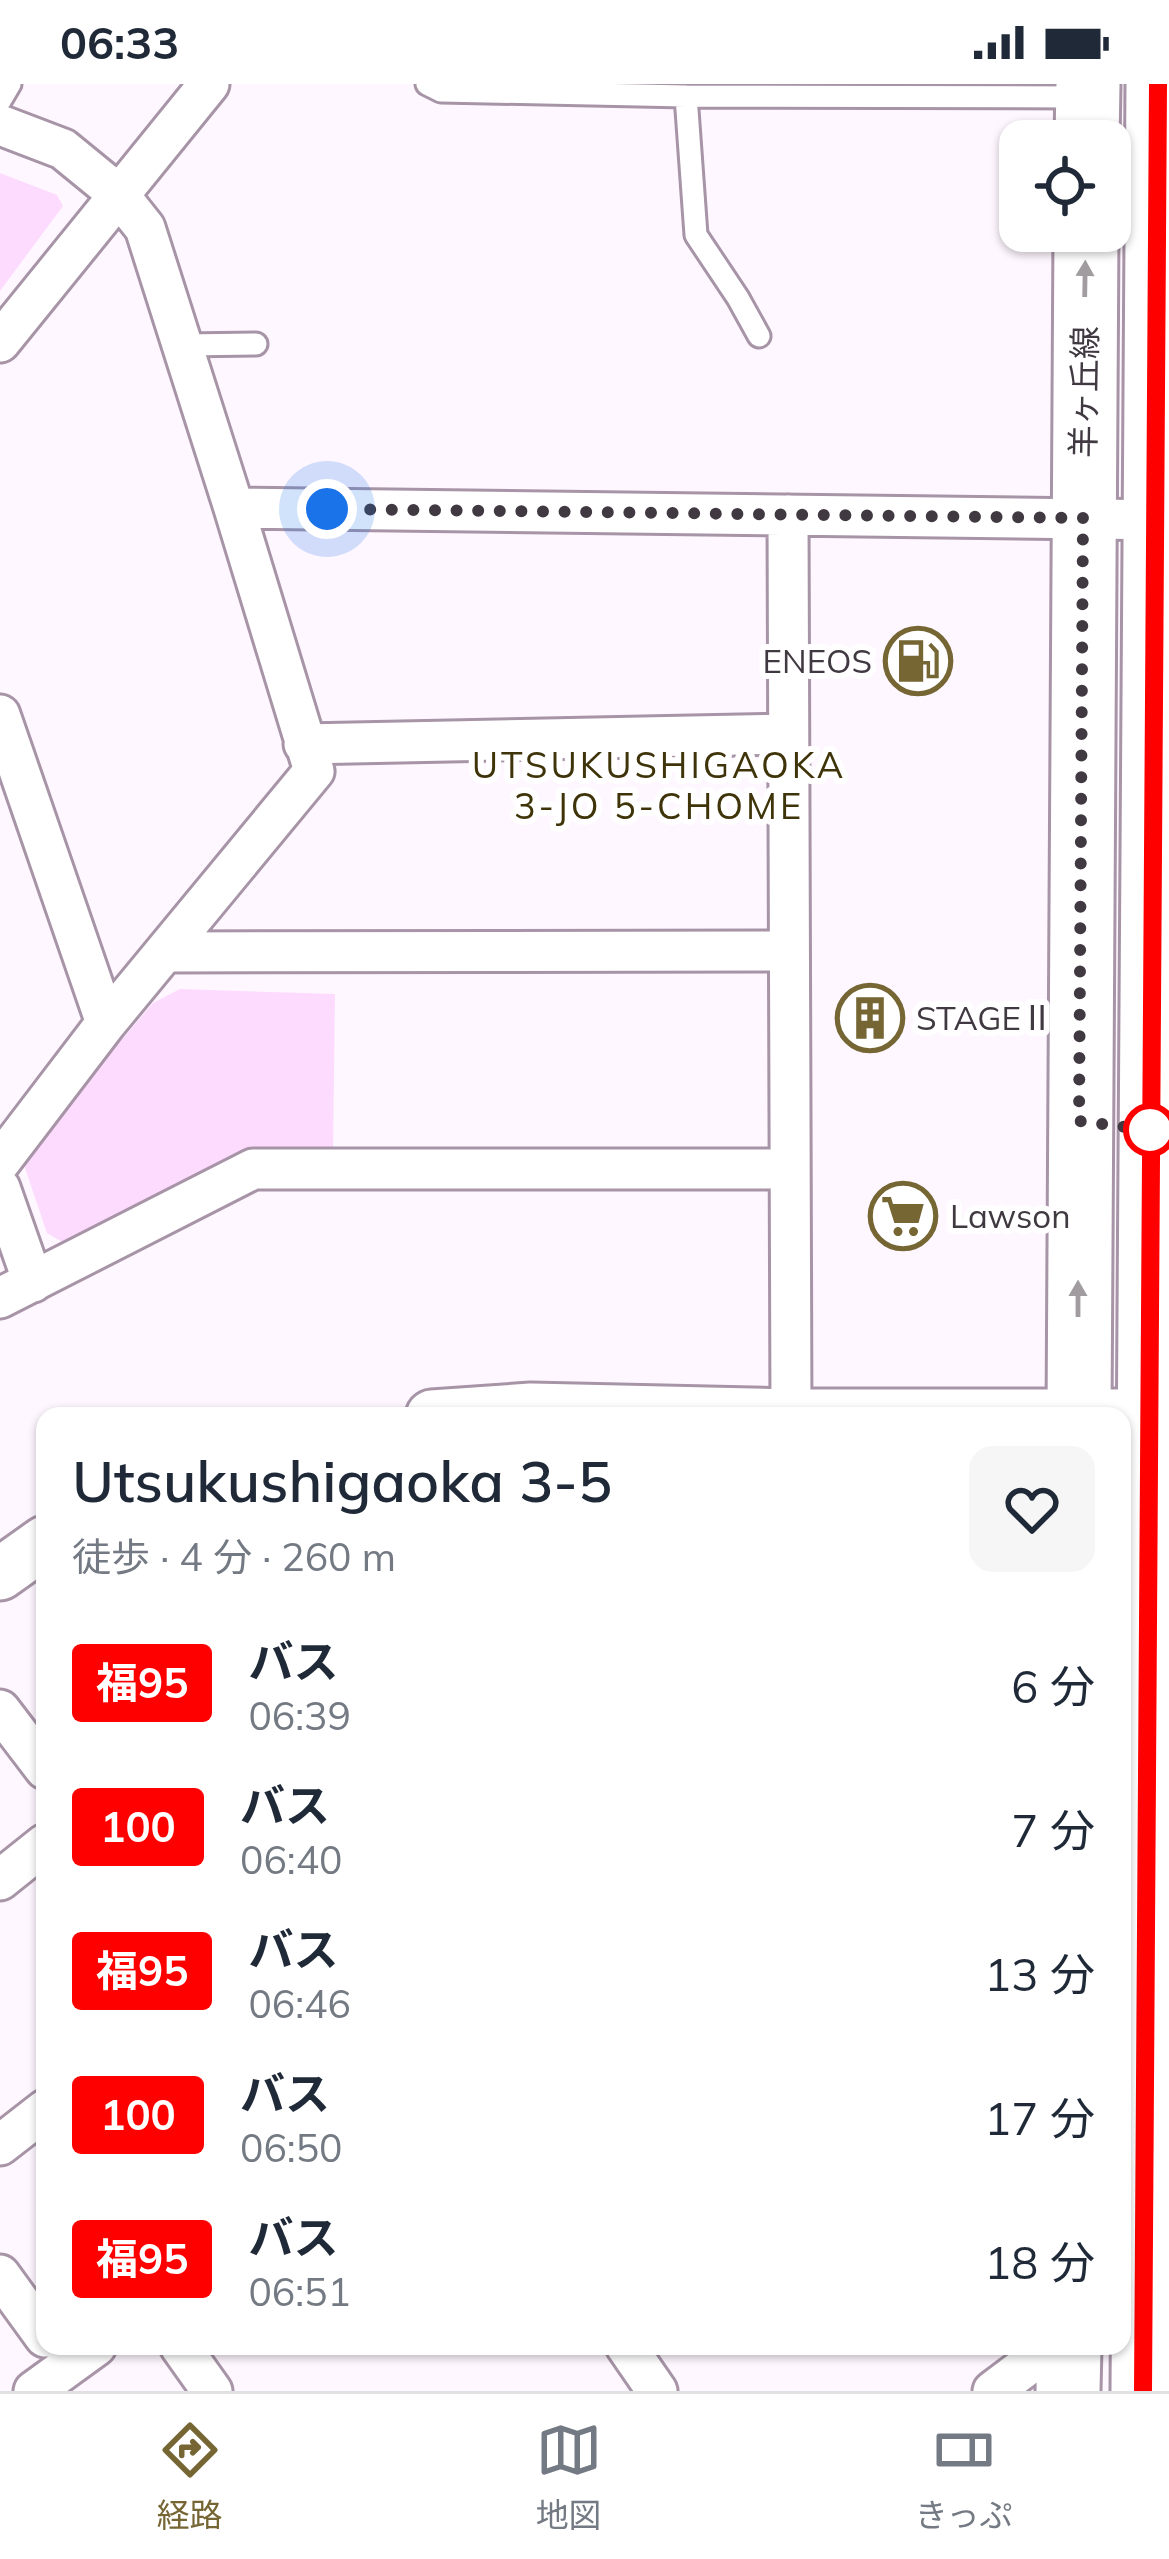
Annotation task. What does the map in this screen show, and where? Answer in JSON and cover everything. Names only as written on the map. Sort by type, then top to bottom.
[{"type":"main road","points":[[1143,2391],[1158,1415],[1162,520],[1158,84]]},
{"type":"main road","name":"羊ヶ丘線","points":[[1079,1407],[1086,252]]},
{"type":"main road","points":[[1068,2391],[1069,2355]]},
{"type":"street","points":[[0,342],[209,84]]},
{"type":"street","points":[[0,125],[63,149],[118,194],[146,228],[314,771],[106,1023],[0,1162]]},
{"type":"street","points":[[235,508],[1162,520]]},
{"type":"street","points":[[788,515],[791,1407]]},
{"type":"street","points":[[0,715],[106,1023]]},
{"type":"street","points":[[304,744],[788,734]]},
{"type":"street","points":[[169,952],[789,951]]},
{"type":"street","points":[[0,1188],[17,1290],[253,1169],[787,1169]]},
{"type":"street","points":[[0,1574],[36,1548]]},
{"type":"street","points":[[0,1710],[36,1757]]},
{"type":"street","points":[[0,1880],[36,1851]]},
{"type":"street","points":[[0,2145],[36,2117]]},
{"type":"street","points":[[0,2275],[36,2317]]},
{"type":"street","points":[[34,2391],[60,2355]]},
{"type":"street","points":[[186,2355],[212,2391]]},
{"type":"street","points":[[632,2355],[657,2391]]},
{"type":"street","points":[[993,2391],[1041,2355]]},
{"type":"lane","points":[[0,101],[10,84]]},
{"type":"lane","points":[[427,84],[441,91],[961,98],[1088,107]]},
{"type":"lane","points":[[686,96],[696,235],[759,336]]},
{"type":"lane","points":[[183,345],[256,344]]},
{"type":"shaded area","points":[[0,173],[57,195],[63,206],[0,291]]},
{"type":"shaded area","points":[[180,989],[335,994],[333,1156],[237,1152],[64,1243],[47,1233],[25,1168],[26,1152],[153,1003]]},
{"type":"bus line","name":"福95","points":[[1143,2391],[1158,84]]},
{"type":"place","name":"ENEOS","points":[[918,661]]},
{"type":"place","name":"STAGEⅡ","points":[[870,1018]]},
{"type":"place","name":"Lawson","points":[[903,1216]]},
{"type":"district","name":"UTSUKUSHIGAOKA 3-JO 5-CHOME","points":[[659,786]]},
{"type":"route","points":[[327,509],[1083,518],[1079,1121],[1150,1130]]}]
